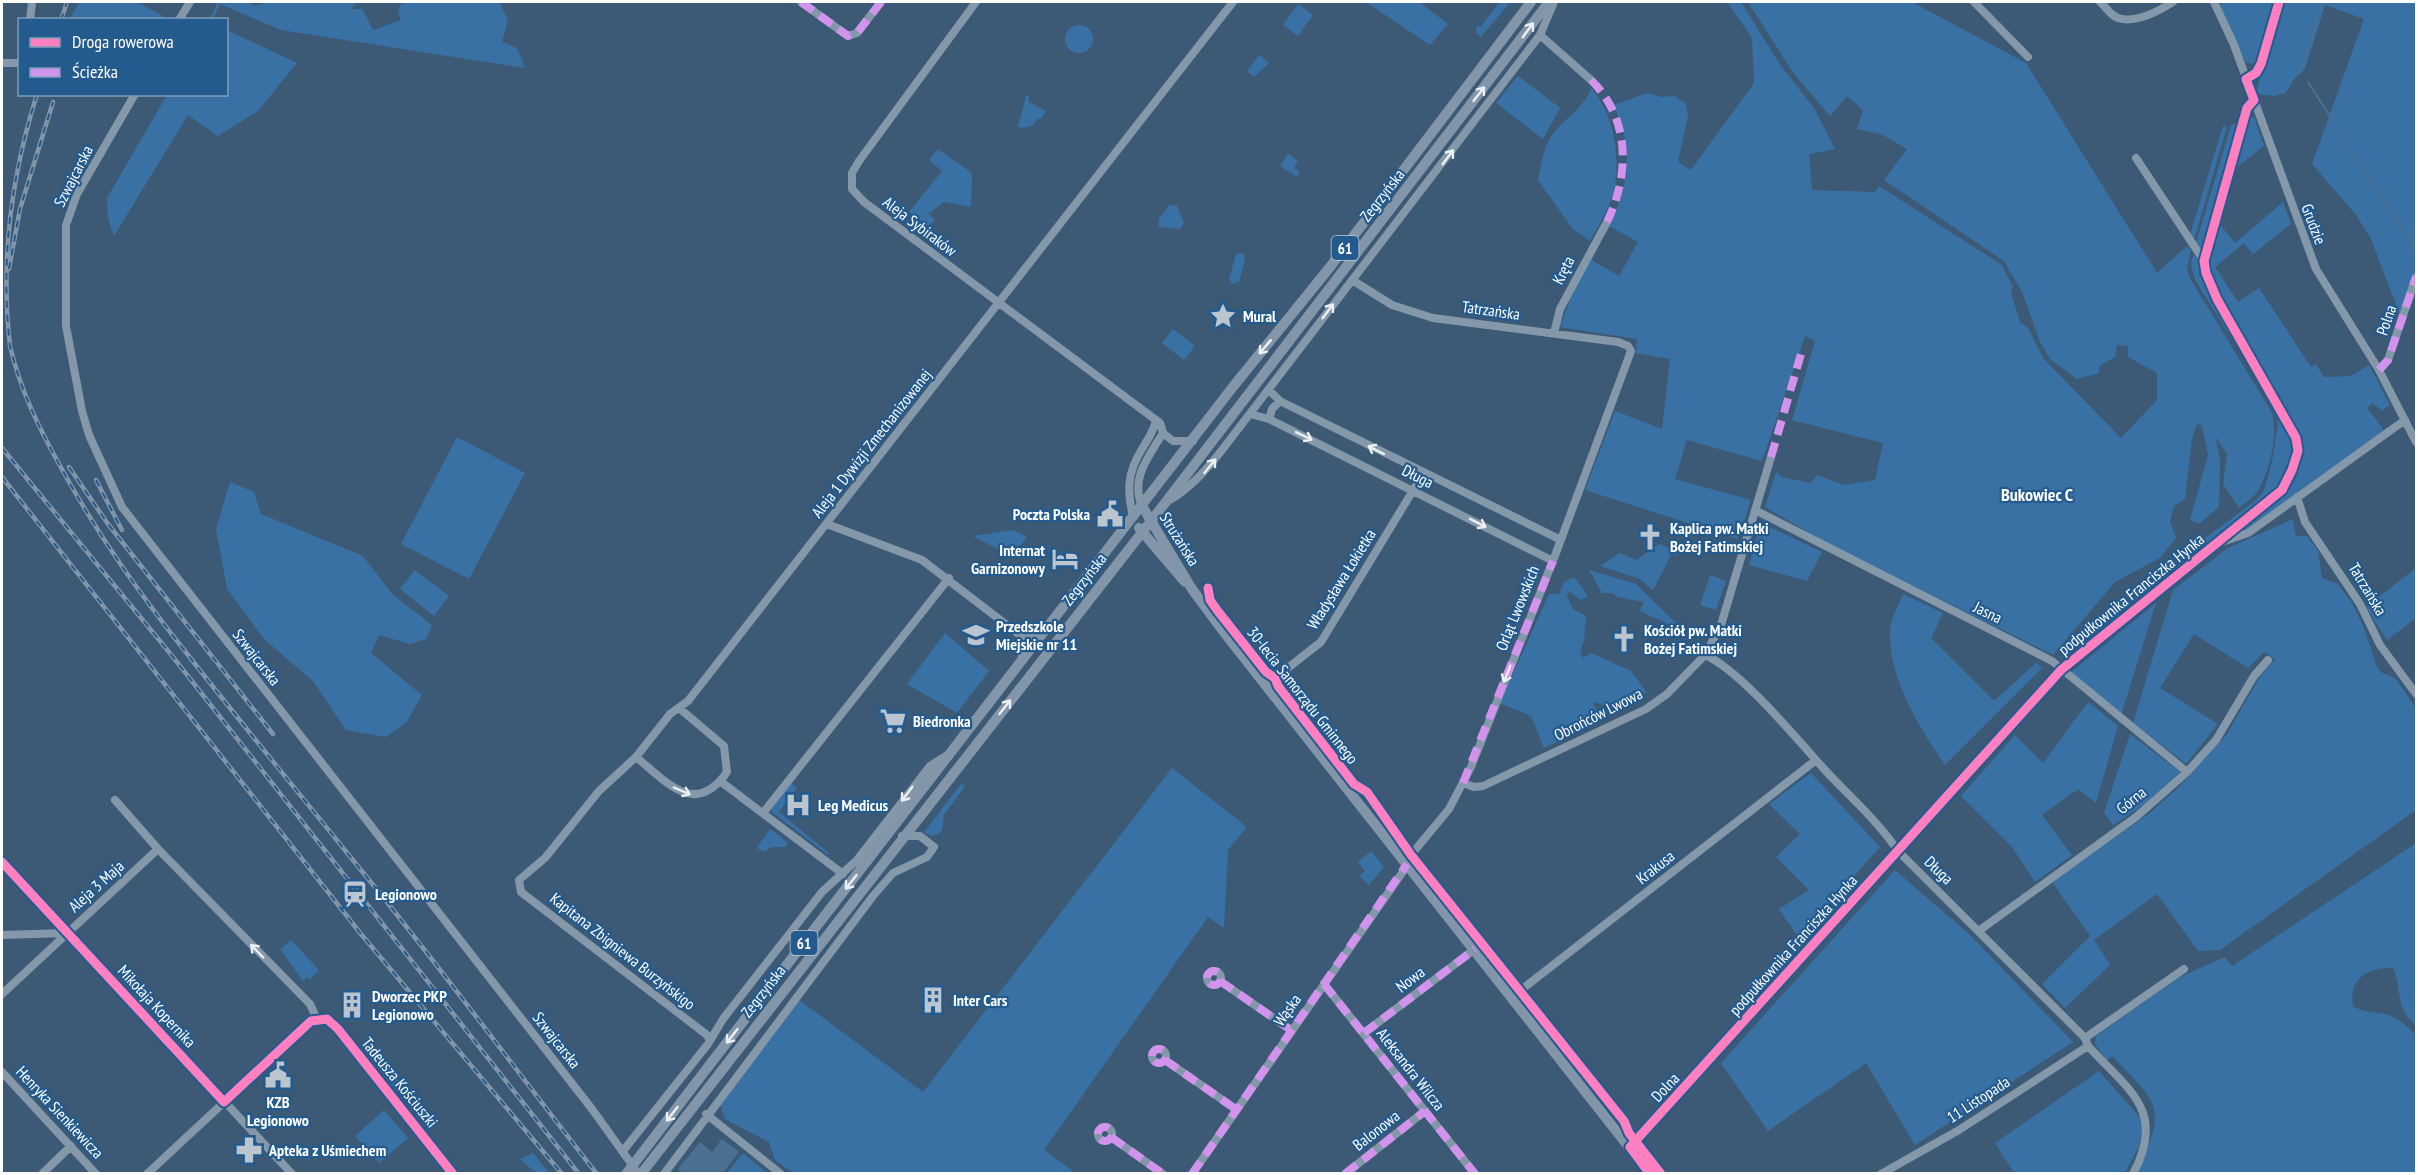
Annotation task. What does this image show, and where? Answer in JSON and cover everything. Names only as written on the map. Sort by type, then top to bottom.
[{"type":"main road","name":"Zegrzyńska","points":[[626,1173],[1232,388],[1394,185],[1531,2]]},
{"type":"main road","name":"Zegrzyńska","points":[[640,1173],[1165,503],[1549,2]]},
{"type":"main road","name":"Strużańska","points":[[1142,506],[1192,589]]},
{"type":"main road","name":"Strużańska","points":[[1133,517],[1141,531],[1192,589],[1650,1173]]},
{"type":"street","points":[[30,18],[32,2]]},
{"type":"street","points":[[180,18],[190,2]]},
{"type":"street","points":[[801,2],[848,36],[857,33],[881,2]]},
{"type":"street","name":"Aleja Sybiraków","points":[[976,2],[863,154],[852,173],[852,189],[864,202],[1156,420],[1162,426],[1163,433]]},
{"type":"street","name":"Aleja 1 Dywizji Zmechanizowanej","points":[[518,886],[522,875],[545,858],[599,791],[636,757],[670,714],[692,696],[1233,2]]},
{"type":"street","points":[[1165,503],[1183,492],[1202,475],[1269,390],[1540,35],[1554,2]]},
{"type":"street","points":[[1974,2],[2028,57]]},
{"type":"street","points":[[2100,2],[2115,17],[2132,19],[2158,12],[2173,2]]},
{"type":"street","name":"Grudzie","points":[[2214,2],[2246,79],[2316,269],[2379,370],[2416,442]]},
{"type":"street","points":[[2246,79],[2256,73],[2261,64],[2279,2]]},
{"type":"street","points":[[1540,35],[1591,80]]},
{"type":"street","points":[[2,63],[18,63]]},
{"type":"street","name":"Szwajcarska","points":[[134,96],[77,194],[66,225],[66,326],[89,435],[118,499],[131,521],[640,1173]]},
{"type":"street","points":[[2204,261],[2247,108],[2254,100]]},
{"type":"street","points":[[2136,158],[2204,261]]},
{"type":"street","name":"Kręta","points":[[1554,333],[1560,309],[1606,224]]},
{"type":"street","name":"podpułkownika Franciszka Hynka","points":[[1722,1047],[2061,670],[2282,490],[2298,451],[2296,438],[2217,299],[2206,273],[2204,261]]},
{"type":"street","name":"Polna","points":[[2379,370],[2388,360],[2416,277]]},
{"type":"street","name":"Tatrzańska","points":[[1352,280],[1385,302],[1413,313],[1618,342],[1628,346],[1631,351]]},
{"type":"street","name":"Orląt Lwowskich","points":[[1407,864],[1438,825],[1463,783],[1553,561],[1631,351]]},
{"type":"street","name":"Długa","points":[[1269,390],[1280,401],[1423,474],[1561,540]]},
{"type":"street","points":[[1269,419],[1272,409],[1280,401]]},
{"type":"street","name":"Długa","points":[[1250,414],[1269,419],[1553,561]]},
{"type":"street","points":[[1133,517],[1127,488],[1129,479],[1133,465],[1152,434],[1156,420]]},
{"type":"street","points":[[2219,543],[2248,533],[2405,420]]},
{"type":"street","points":[[1142,506],[1138,491],[1139,476],[1163,433],[1173,441],[1193,441]]},
{"type":"street","name":"Obrońców Lwowa","points":[[1463,783],[1474,787],[1483,786],[1646,709],[1667,693],[1705,654],[1730,602],[1771,456]]},
{"type":"street","name":"Władysława Łokietka","points":[[1266,685],[1321,642],[1423,474]]},
{"type":"street","name":"Tatrzańska","points":[[2296,497],[2305,522],[2355,595],[2380,645],[2416,694]]},
{"type":"street","name":"Jasna","points":[[1755,510],[2052,661],[2187,772]]},
{"type":"street","points":[[827,524],[912,555],[949,578],[1020,635],[1032,637],[1044,633]]},
{"type":"street","points":[[763,813],[949,578]]},
{"type":"street","points":[[1020,635],[1023,660]]},
{"type":"street","name":"Długa","points":[[1705,654],[1729,670],[1886,834],[1898,851],[1980,930],[2087,1042],[2138,1101],[2145,1113],[2148,1128],[2143,1151],[2133,1173]]},
{"type":"street","name":"Górna","points":[[1980,930],[2136,817],[2187,772],[2216,740],[2254,676],[2268,660]]},
{"type":"street","points":[[636,757],[678,791],[686,794],[709,792],[720,781],[726,771],[724,746],[679,708]]},
{"type":"street","points":[[623,1151],[822,892],[857,860],[930,766],[949,754]]},
{"type":"street","name":"Krakusa","points":[[1512,997],[1816,760]]},
{"type":"street","points":[[720,781],[843,874]]},
{"type":"street","name":"Tadeusza Kościuszki","points":[[116,801],[158,849],[310,1004],[317,1019],[332,1022],[453,1173]]},
{"type":"street","points":[[918,816],[920,836]]},
{"type":"street","points":[[663,1173],[873,896],[893,873],[932,852],[934,847],[920,836],[902,836]]},
{"type":"street","name":"Aleja 3 Maja","points":[[2,994],[158,849]]},
{"type":"street","name":"Mikołaja Kopernika","points":[[2,862],[292,1173]]},
{"type":"street","name":"Wąska","points":[[1192,1173],[1407,864]]},
{"type":"street","name":"Kapitana Zbigniewa Burzyńskigo","points":[[518,886],[521,892],[707,1035],[709,1039]]},
{"type":"street","points":[[2,935],[57,931],[66,933]]},
{"type":"street","name":"Nowa","points":[[1364,1033],[1475,949]]},
{"type":"street","name":"11 Listopada","points":[[1881,1173],[1959,1130],[2087,1042],[2184,969]]},
{"type":"street","points":[[1220,981],[1291,1030]]},
{"type":"street","name":"Aleksandra Wilcza","points":[[1324,984],[1474,1173]]},
{"type":"street","points":[[147,1173],[307,1025],[317,1019]]},
{"type":"street","name":"Dolna","points":[[1630,1148],[1722,1047]]},
{"type":"street","points":[[1165,1060],[1237,1110]]},
{"type":"street","name":"Henryka Sienkiewicza","points":[[2,1072],[96,1173]]},
{"type":"street","name":"Balonowa","points":[[1345,1173],[1425,1111]]},
{"type":"street","points":[[706,1114],[781,1173]]},
{"type":"street","points":[[1111,1137],[1163,1173]]},
{"type":"street","points":[[42,1173],[71,1146]]},
{"type":"shaded area","points":[[79,2],[137,2],[163,16],[162,18],[71,18]]},
{"type":"shaded area","points":[[218,2],[247,2],[255,6],[267,2],[357,2],[351,9],[362,9],[373,30],[401,20],[398,11],[402,2],[499,2],[508,20],[502,42],[517,48],[525,68],[281,30],[220,4],[213,18],[210,18]]},
{"type":"shaded area","points":[[1366,2],[1419,2],[1448,24],[1430,45]]},
{"type":"shaded area","points":[[1500,2],[1510,2],[1481,37],[1476,33],[1477,25],[1480,27]]},
{"type":"shaded area","points":[[1727,2],[1741,2],[1781,66],[1814,108],[1835,149],[1809,154],[1812,190],[1875,192],[1879,186],[2002,265],[2013,287],[2011,293],[2020,322],[2028,328],[2043,358],[2121,438],[2157,400],[2157,373],[2128,357],[2128,346],[2117,345],[2115,357],[2099,366],[2099,373],[2077,379],[2050,359],[2040,342],[2022,292],[2004,261],[1884,180],[1907,149],[1881,134],[1857,129],[1863,110],[1847,96],[1830,116],[1794,74],[1748,2],[1912,2],[2026,63],[2157,273],[2187,246],[2191,251],[2187,268],[2189,277],[2271,411],[2274,439],[2267,472],[2257,492],[2239,508],[2223,484],[2227,454],[2215,436],[2220,459],[2219,507],[2199,524],[2190,520],[2208,455],[2202,426],[2197,424],[2192,439],[2185,499],[2174,506],[2170,521],[2176,538],[2160,558],[2115,582],[2053,655],[1827,543],[1765,507],[1776,472],[1782,477],[1811,483],[1817,475],[1844,485],[1875,480],[1883,443],[1792,420],[1815,341],[1805,336],[1762,461],[1687,440],[1675,479],[1751,500],[1738,539],[1585,490],[1615,411],[1662,429],[1670,359],[1636,353],[1637,339],[1560,327],[1574,289],[1590,259],[1619,276],[1638,242],[1609,226],[1621,196],[1627,166],[1624,135],[1613,105],[1648,93],[1662,97],[1675,96],[1686,104],[1688,116],[1678,162],[1691,170],[1754,83],[1752,38]]},
{"type":"shaded area","points":[[2222,2],[2276,2],[2258,60],[2253,64],[2245,62],[2220,6]]},
{"type":"shaded area","points":[[2283,2],[2416,2],[2416,267],[2400,315],[2371,239],[2356,215],[2312,164],[2364,19],[2325,5],[2305,69],[2294,79],[2286,93],[2274,96],[2258,94],[2257,88]]},
{"type":"shaded area","points":[[1298,4],[1313,15],[1298,36],[1283,25]]},
{"type":"shaded area","points":[[1079,25],[1089,29],[1093,39],[1089,49],[1079,53],[1069,49],[1065,39],[1069,29]]},
{"type":"shaded area","points":[[228,30],[297,63],[258,111],[218,136],[188,115],[114,236],[108,218],[107,198],[166,96],[228,96]]},
{"type":"shaded area","points":[[1259,55],[1269,63],[1254,77],[1247,71]]},
{"type":"shaded area","points":[[1518,76],[1560,108],[1543,139],[1496,103]]},
{"type":"shaded area","points":[[1591,88],[1599,98],[1610,121],[1615,146],[1616,172],[1611,200],[1590,241],[1573,229],[1538,180],[1544,152],[1552,135],[1584,101]]},
{"type":"shaded area","points":[[1026,96],[1029,96],[1029,102],[1046,111],[1041,119],[1038,118],[1030,126],[1018,127]]},
{"type":"shaded area","points":[[2254,117],[2264,146],[2233,170],[2246,123]]},
{"type":"shaded area","points":[[2237,123],[2227,169],[2202,250],[2196,243],[2231,125]]},
{"type":"shaded area","points":[[2223,126],[2227,127],[2194,240],[2190,235]]},
{"type":"shaded area","points":[[938,149],[972,173],[971,207],[944,202],[928,214],[935,220],[928,226],[909,212],[942,171],[929,160]]},
{"type":"shaded area","points":[[1288,154],[1298,161],[1294,168],[1300,172],[1297,177],[1280,166]]},
{"type":"shaded area","points":[[2283,202],[2291,224],[2253,254],[2244,243],[2215,267],[2238,302],[2259,288],[2311,367],[2316,364],[2324,377],[2351,376],[2369,365],[2390,405],[2382,411],[2373,403],[2367,408],[2384,430],[2250,528],[2234,535],[2269,508],[2288,488],[2299,462],[2301,447],[2215,290],[2210,272],[2210,256],[2218,222],[2235,243]]},
{"type":"shaded area","points":[[1169,205],[1177,206],[1184,223],[1180,229],[1159,227],[1159,219]]},
{"type":"shaded area","points":[[1244,253],[1245,260],[1239,282],[1232,284],[1229,279],[1236,254]]},
{"type":"shaded area","points":[[2193,255],[2200,261],[2199,274],[2289,432],[2291,451],[2288,468],[2267,499],[2207,548],[2199,543],[2256,500],[2264,491],[2272,462],[2278,421],[2262,386],[2195,280],[2191,265]]},
{"type":"shaded area","points":[[1173,329],[1195,346],[1184,360],[1162,343]]},
{"type":"shaded area","points":[[457,437],[525,473],[469,579],[401,544]]},
{"type":"shaded area","points":[[230,482],[254,492],[261,514],[363,556],[392,594],[432,625],[426,639],[410,644],[379,635],[371,653],[422,695],[406,723],[386,737],[346,730],[313,681],[264,639],[227,589],[216,529]]},
{"type":"shaded area","points":[[2293,519],[2296,536],[2307,536],[2318,551],[2322,578],[2338,584],[2353,605],[2364,628],[2377,667],[2382,673],[2395,678],[2416,708],[2416,810],[2220,950],[2198,951],[2157,894],[2094,940],[2110,965],[2065,1008],[2042,984],[2090,936],[2052,882],[2150,813],[2181,785],[2227,734],[2261,675],[2275,659],[2264,652],[2248,668],[2194,634],[2160,688],[2218,724],[2186,764],[2133,723],[2173,590],[2228,548]]},
{"type":"shaded area","points":[[1761,523],[1822,552],[1807,581],[1749,565]]},
{"type":"shaded area","points":[[1013,530],[1027,537],[1014,553],[1009,555],[973,536]]},
{"type":"shaded area","points":[[1659,544],[1679,552],[1677,556],[1672,553],[1653,590],[1640,579],[1600,566],[1620,553],[1636,560]]},
{"type":"shaded area","points":[[2416,568],[2416,618],[2387,640],[2366,607]]},
{"type":"shaded area","points":[[415,570],[449,596],[434,616],[400,589]]},
{"type":"shaded area","points":[[1589,570],[1636,584],[1685,632],[1640,611],[1644,602],[1617,597],[1612,593],[1602,593]]},
{"type":"shaded area","points":[[1710,575],[1726,581],[1716,610],[1700,605]]},
{"type":"shaded area","points":[[1574,577],[1588,596],[1581,600],[1570,592],[1566,594],[1573,609],[1586,616],[1584,641],[1580,651],[1583,658],[1591,653],[1631,671],[1646,692],[1617,709],[1593,702],[1601,720],[1544,748],[1531,716],[1500,703],[1549,594],[1559,594],[1564,582]]},
{"type":"shaded area","points":[[1903,594],[1943,613],[1931,638],[1994,701],[2036,663],[2042,668],[1945,765],[1915,717],[1899,683],[1894,665],[1890,629]]},
{"type":"shaded area","points":[[2156,603],[2121,715],[2069,674]]},
{"type":"shaded area","points":[[945,633],[989,671],[957,713],[907,684]]},
{"type":"shaded area","points":[[2088,702],[2118,726],[2096,803],[2078,789],[2042,815],[2072,855],[2035,882],[2012,847],[1961,796],[2015,735],[2043,763]]},
{"type":"shaded area","points":[[2130,734],[2180,772],[2145,804],[2113,825],[2104,813]]},
{"type":"shaded area","points":[[1172,768],[1247,827],[1228,850],[1224,928],[1208,917],[1044,1150],[1076,1173],[793,1173],[775,1160],[769,1142],[725,1119],[720,1105],[798,999],[923,1092]]},
{"type":"shaded area","points":[[1811,773],[1880,847],[1799,938],[1779,909],[1809,890],[1776,857],[1800,834],[1769,804]]},
{"type":"shaded area","points":[[791,783],[797,788],[779,812],[829,853],[828,855],[772,812],[772,808]]},
{"type":"shaded area","points":[[961,784],[965,786],[944,815],[942,830],[933,836],[924,832]]},
{"type":"shaded area","points":[[770,829],[788,843],[785,847],[772,847],[763,852],[757,848]]},
{"type":"shaded area","points":[[2416,843],[2416,1025],[2402,1005],[2393,968],[2368,972],[2357,982],[2352,997],[2353,1006],[2393,1017],[2416,1035],[2416,1173],[2136,1173],[2152,1134],[2155,1121],[2154,1109],[2141,1086],[2112,1056],[2107,1061],[2095,1044],[2096,1036],[2180,977],[2225,957],[2232,966]]},
{"type":"shaded area","points":[[1371,851],[1384,867],[1369,885],[1359,876],[1365,871],[1358,862]]},
{"type":"shaded area","points":[[1895,870],[1969,934],[2073,1042],[1915,1145],[1866,1063],[1768,1131],[1721,1063]]},
{"type":"shaded area","points":[[291,940],[319,970],[310,980],[307,977],[303,981],[280,949]]},
{"type":"shaded area","points":[[382,1065],[386,1065],[402,1085],[401,1093],[398,1093],[379,1069]]},
{"type":"shaded area","points":[[2099,1071],[2144,1122],[2139,1146],[2125,1173],[2014,1173],[1995,1143]]},
{"type":"shaded area","points":[[384,1110],[408,1138],[379,1163],[355,1136]]},
{"type":"shaded area","points":[[722,1139],[739,1152],[723,1173],[683,1173],[678,1169],[700,1142],[712,1152]]},
{"type":"shaded area","points":[[533,1153],[549,1173],[536,1173],[520,1159]]},
{"type":"shaded area","points":[[743,1153],[767,1173],[727,1173]]},
{"type":"waterway","points":[[2301,70],[2323,2]]},
{"type":"waterway","points":[[2308,82],[2416,250]]},
{"type":"railway","points":[[62,18],[67,2]]},
{"type":"railway","points":[[36,96],[14,187],[6,282],[10,346],[24,392],[44,436],[88,515],[153,609],[421,945],[597,1174]]},
{"type":"railway","points":[[9,269],[20,209],[53,102]]},
{"type":"railway","points":[[2,448],[173,657],[579,1174]]},
{"type":"railway","points":[[69,467],[108,524],[273,734]]},
{"type":"railway","points":[[2,477],[361,934],[562,1174]]},
{"type":"railway","points":[[96,480],[122,530]]},
{"type":"marked path","points":[[801,2],[848,36],[857,33],[881,2]]},
{"type":"marked path","points":[[1591,80],[1604,95],[1614,112],[1620,130],[1622,149],[1619,187],[1606,224]]},
{"type":"marked path","points":[[2379,370],[2388,360],[2416,277]]},
{"type":"marked path","points":[[1771,457],[1801,354]]},
{"type":"marked path","points":[[1463,783],[1553,561]]},
{"type":"marked path","points":[[1192,1174],[1407,864]]},
{"type":"marked path","points":[[1364,1033],[1475,949]]},
{"type":"marked path","points":[[1214,971],[1219,973],[1221,978],[1219,983],[1214,985],[1209,983],[1207,978],[1209,973],[1214,971]]},
{"type":"marked path","points":[[1220,981],[1291,1030]]},
{"type":"marked path","points":[[1324,984],[1475,1174]]},
{"type":"marked path","points":[[1159,1049],[1164,1051],[1166,1056],[1164,1061],[1159,1063],[1154,1061],[1152,1056],[1154,1051],[1159,1049]]},
{"type":"marked path","points":[[1165,1060],[1237,1110]]},
{"type":"marked path","points":[[1345,1174],[1425,1111]]},
{"type":"marked path","points":[[1105,1127],[1110,1129],[1112,1134],[1110,1139],[1105,1141],[1100,1139],[1098,1134],[1100,1129],[1105,1127]]},
{"type":"marked path","points":[[1111,1137],[1163,1174]]},
{"type":"cycle path","points":[[1650,1174],[1630,1147],[2061,670],[2282,490],[2298,451],[2296,438],[2217,299],[2206,273],[2204,261],[2247,108],[2254,100],[2246,79],[2256,73],[2261,64],[2279,2]]},
{"type":"cycle path","name":"30-lecia Samorządu Gminnego","points":[[1208,588],[1210,600],[1217,610],[1266,672],[1275,678],[1278,686],[1354,784],[1367,792],[1411,855],[1624,1121],[1629,1133],[1661,1174]]},
{"type":"cycle path","points":[[2,862],[224,1102],[311,1021],[327,1019],[338,1029],[453,1174]]},
{"type":"place","name":"Mural","points":[[1223,316]]},
{"type":"place","name":"Poczta Polska","points":[[1110,514]]},
{"type":"place","name":"Kaplica pw. Matki Bożej Fatimskiej","points":[[1650,537]]},
{"type":"place","name":"Internat Garnizonowy","points":[[1065,559]]},
{"type":"place","name":"Przedszkole Miejskie nr 11","points":[[976,635]]},
{"type":"place","name":"Kościół pw. Matki Bożej Fatimskiej","points":[[1624,639]]},
{"type":"place","name":"Biedronka","points":[[893,721]]},
{"type":"place","name":"Leg Medicus","points":[[798,805]]},
{"type":"place","name":"Legionowo","points":[[355,894]]},
{"type":"place","name":"Inter Cars","points":[[933,1000]]},
{"type":"place","name":"Dworzec PKP Legionowo","points":[[352,1005]]},
{"type":"place","name":"KZB Legionowo","points":[[278,1075]]},
{"type":"place","name":"Apteka z Uśmiechem","points":[[249,1150]]},
{"type":"district","name":"Bukowiec C","points":[[2037,494]]}]
